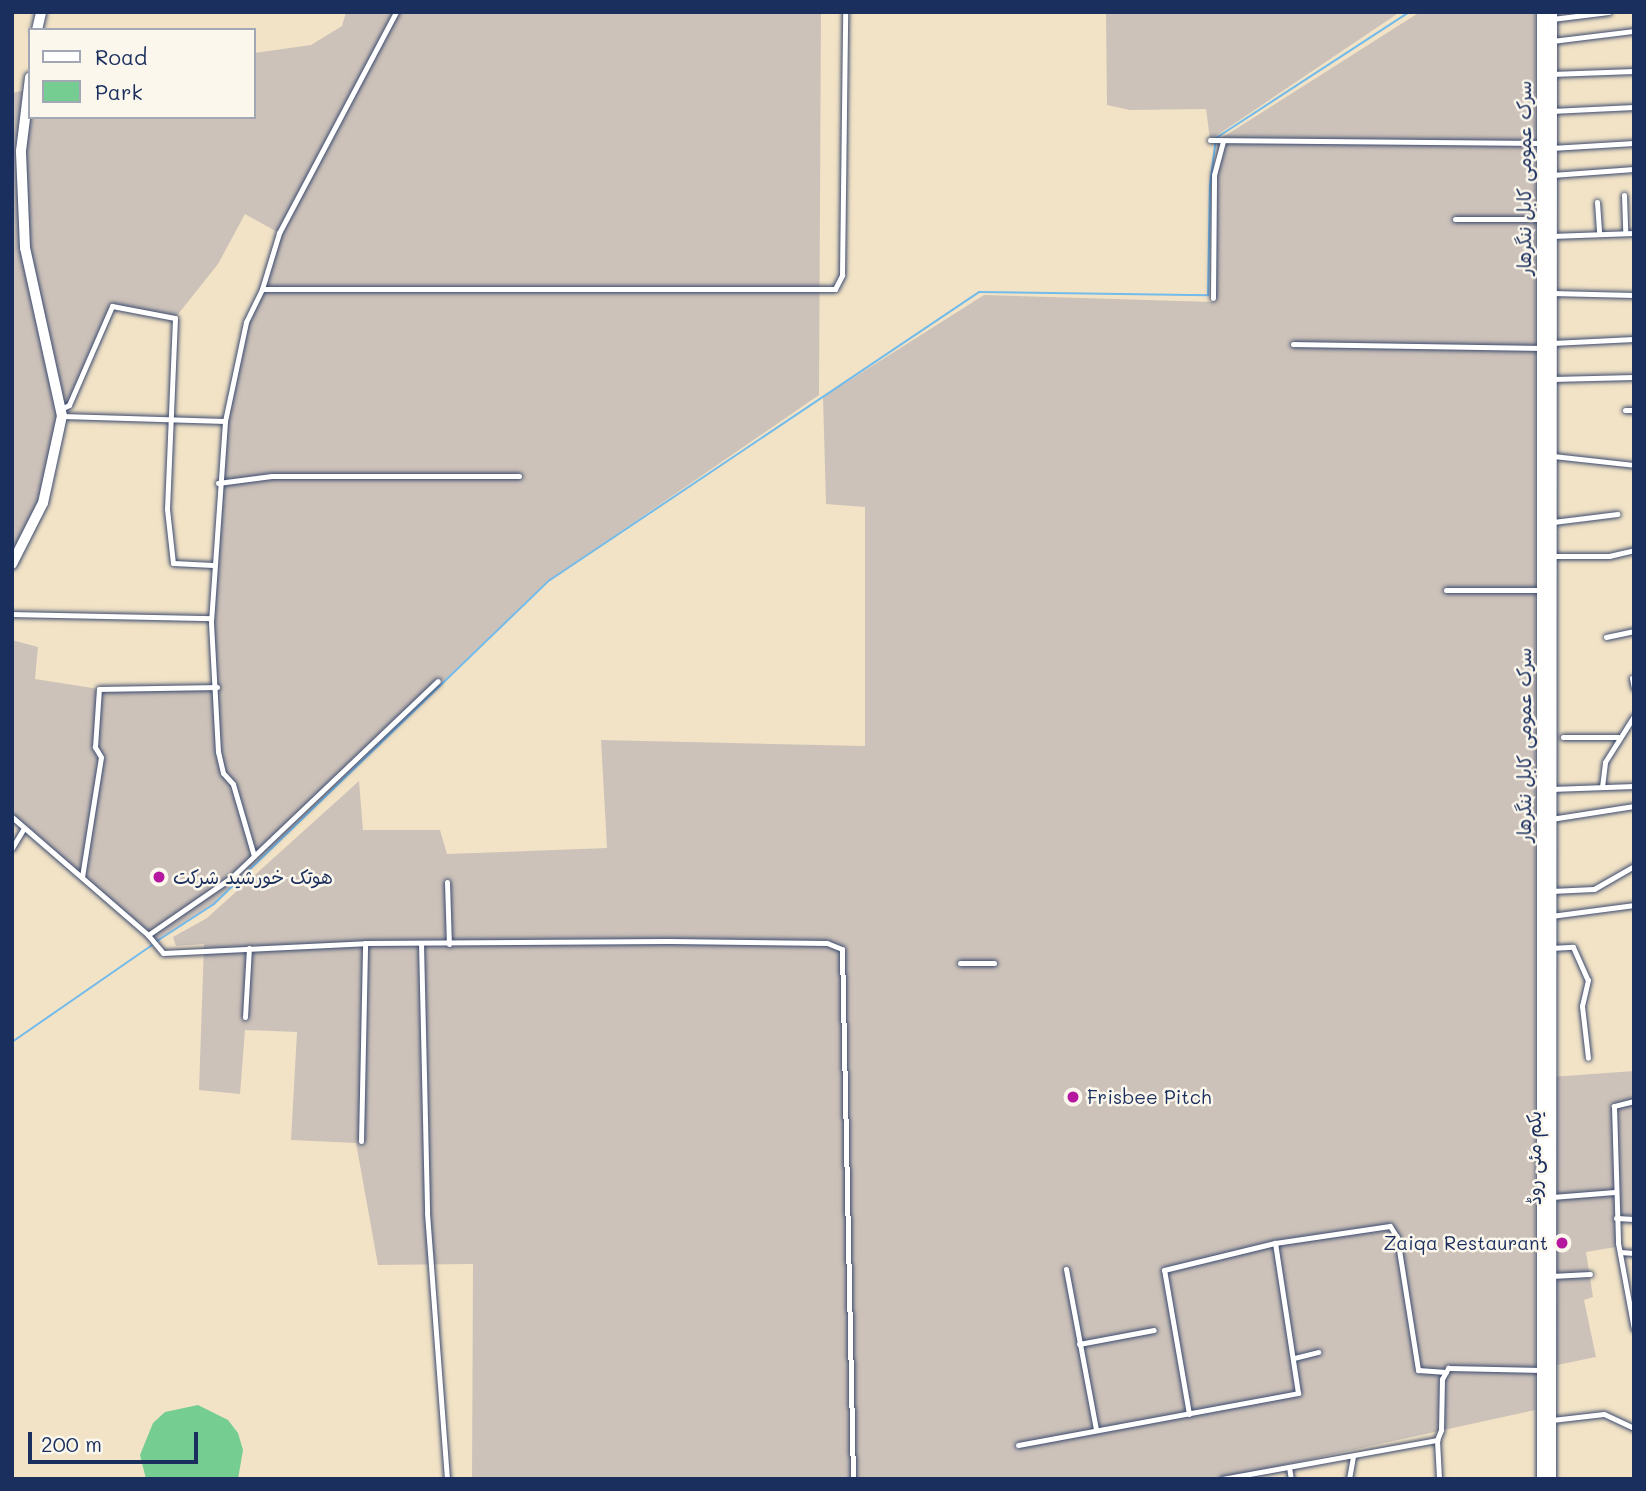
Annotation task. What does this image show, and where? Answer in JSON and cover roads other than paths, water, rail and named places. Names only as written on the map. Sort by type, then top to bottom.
[{"type":"highway","name":"سرک عمومی کابل ننگرهار","points":[[1542,12],[1548,145],[1552,175],[1553,456],[1553,556],[1547,590],[1547,1368],[1542,1479]]},
{"type":"highway","name":"سرک عمومی کابل ننگرهار","points":[[1551,1077],[1551,789],[1541,348],[1541,219],[1551,111],[1552,16]]},
{"type":"highway","points":[[12,564],[43,503],[61,413],[25,248],[21,151],[28,94]]},
{"type":"highway","name":"یکم مئی روڈ","points":[[1547,1368],[1551,1276],[1551,1077]]},
{"type":"highway","name":"سرک عمومی کابل ننگرهار","points":[[1547,1368],[1552,1420],[1551,1479]]},
{"type":"street","points":[[254,856],[233,785],[223,773],[218,752],[217,687],[211,618],[218,483],[225,421],[246,322],[262,289],[279,233],[396,12]]},
{"type":"street","points":[[262,289],[835,289],[842,275],[845,12]]},
{"type":"street","points":[[1552,16],[1609,12]]},
{"type":"street","points":[[1552,41],[1634,30]]},
{"type":"street","points":[[1551,74],[1634,71]]},
{"type":"street","points":[[1551,111],[1634,107]]},
{"type":"street","points":[[1210,140],[1634,144]]},
{"type":"street","points":[[1213,298],[1214,175],[1223,141]]},
{"type":"street","points":[[1552,175],[1634,169]]},
{"type":"street","points":[[1624,195],[1625,233]]},
{"type":"street","points":[[1597,202],[1599,234]]},
{"type":"street","points":[[1455,219],[1541,219]]},
{"type":"street","points":[[1552,236],[1634,233]]},
{"type":"street","points":[[1551,293],[1634,295]]},
{"type":"street","points":[[61,413],[69,405],[112,306],[175,318],[168,421],[167,509],[173,563],[213,565]]},
{"type":"street","points":[[1552,343],[1634,340]]},
{"type":"street","points":[[1293,344],[1541,348]]},
{"type":"street","points":[[1552,379],[1634,377]]},
{"type":"street","points":[[1625,410],[1634,410]]},
{"type":"street","points":[[61,413],[168,421],[225,421]]},
{"type":"street","points":[[1553,456],[1634,466]]},
{"type":"street","points":[[218,483],[272,477],[519,476]]},
{"type":"street","points":[[1553,522],[1618,514]]},
{"type":"street","points":[[1553,556],[1609,556],[1634,550]]},
{"type":"street","points":[[1446,590],[1547,590]]},
{"type":"street","points":[[12,614],[211,618]]},
{"type":"street","points":[[1606,637],[1634,631]]},
{"type":"street","points":[[1632,678],[1634,688]]},
{"type":"street","points":[[148,934],[232,877],[438,681]]},
{"type":"street","points":[[82,877],[101,757],[95,747],[99,689],[217,687]]},
{"type":"street","points":[[1602,788],[1605,762],[1618,737],[1634,716]]},
{"type":"street","points":[[1563,737],[1618,737]]},
{"type":"street","points":[[1551,789],[1634,786]]},
{"type":"street","points":[[1551,819],[1634,806]]},
{"type":"street","points":[[12,817],[148,934],[163,953],[365,943],[668,941],[827,943],[842,949],[853,1479]]},
{"type":"street","points":[[12,848],[24,828]]},
{"type":"street","points":[[1551,891],[1594,889],[1634,866]]},
{"type":"street","points":[[447,882],[449,944]]},
{"type":"street","points":[[1551,916],[1634,905]]},
{"type":"street","points":[[361,1141],[365,943]]},
{"type":"street","points":[[421,943],[427,1213],[447,1479]]},
{"type":"street","points":[[1551,948],[1573,947],[1588,980],[1581,1006],[1588,1058]]},
{"type":"street","points":[[246,1017],[249,948]]},
{"type":"street","points":[[960,963],[994,963]]},
{"type":"street","points":[[1634,1101],[1614,1106],[1616,1218],[1634,1329]]},
{"type":"street","points":[[1551,1197],[1615,1192]]},
{"type":"street","points":[[1616,1218],[1634,1219]]},
{"type":"street","points":[[1189,1414],[1164,1270],[1275,1243],[1390,1226],[1397,1237],[1418,1370],[1446,1372]]},
{"type":"street","points":[[1018,1445],[1298,1393],[1275,1243]]},
{"type":"street","points":[[1620,1252],[1634,1253]]},
{"type":"street","points":[[1066,1269],[1096,1429]]},
{"type":"street","points":[[1551,1276],[1590,1274]]},
{"type":"street","points":[[1079,1344],[1154,1330]]},
{"type":"street","points":[[1294,1358],[1318,1352]]},
{"type":"street","points":[[1439,1479],[1437,1440],[1448,1367],[1547,1368]]},
{"type":"street","points":[[1552,1420],[1604,1414],[1634,1428]]},
{"type":"street","points":[[1222,1479],[1437,1440]]},
{"type":"street","points":[[1349,1479],[1353,1456]]},
{"type":"street","points":[[1289,1467],[1291,1479]]},
{"type":"waterway","points":[[157,941],[214,904],[550,580],[979,292],[1208,295],[1210,185],[1216,138],[1409,12]]},
{"type":"waterway","points":[[12,1042],[152,945]]},
{"type":"place","name":"هوتک خورشید شرکت","points":[[159,877]]},
{"type":"place","name":"Frisbee Pitch","points":[[1073,1097]]},
{"type":"place","name":"Zaiqa Restaurant","points":[[1562,1243]]}]
